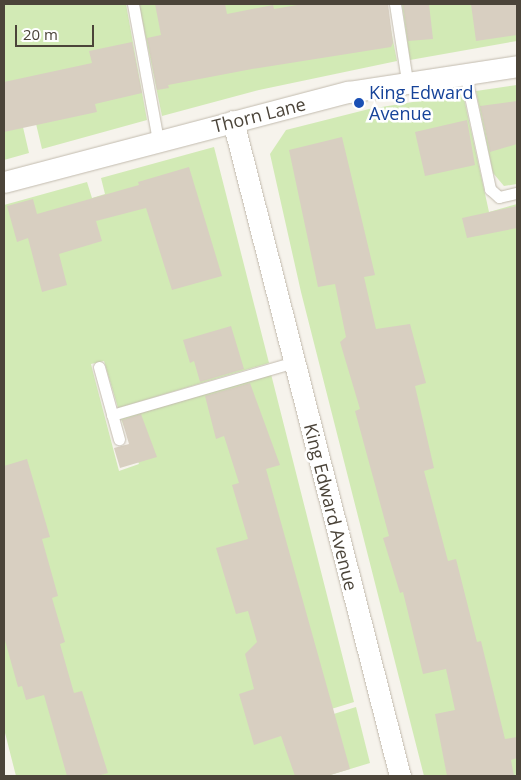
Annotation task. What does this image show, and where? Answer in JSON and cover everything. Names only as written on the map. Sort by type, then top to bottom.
[{"type":"street","name":"Thorn Lane","points":[[4,182],[158,140],[348,92],[407,81],[517,66]]},
{"type":"street","name":"King Edward Avenue","points":[[233,121],[400,776]]},
{"type":"lane","points":[[133,4],[158,140]]},
{"type":"lane","points":[[395,4],[407,81]]},
{"type":"lane","points":[[465,73],[490,189],[499,197],[517,193]]},
{"type":"lane","points":[[112,415],[294,362]]},
{"type":"lane","points":[[99,367],[119,440]]},
{"type":"green space","points":[[4,4],[126,4],[147,120],[42,149],[32,107],[19,110],[29,153],[4,160]]},
{"type":"green space","points":[[139,4],[386,4],[397,61],[259,90],[162,116]]},
{"type":"green space","points":[[402,4],[517,4],[517,41],[410,60]]},
{"type":"green space","points":[[517,85],[517,184],[504,186],[493,173],[476,91]]},
{"type":"green space","points":[[463,94],[489,212],[517,204],[517,776],[424,776],[301,292],[270,154],[286,130],[369,109]]},
{"type":"green space","points":[[214,147],[269,363],[118,408],[104,361],[91,364],[93,372],[119,471],[139,464],[121,419],[271,374],[354,702],[289,722],[289,728],[356,707],[370,763],[327,776],[16,776],[4,729],[4,205],[87,182],[92,198],[105,194],[101,178]]},
{"type":"building","points":[[155,4],[225,4],[227,14],[273,5],[274,9],[303,4],[388,4],[393,43],[391,47],[252,69],[168,85],[169,88],[157,90],[147,38],[161,35]]},
{"type":"building","points":[[403,4],[429,4],[433,39],[408,41]]},
{"type":"building","points":[[471,4],[517,4],[517,35],[476,41]]},
{"type":"building","points":[[132,42],[142,93],[95,104],[97,112],[4,132],[4,82],[92,63],[89,51]]},
{"type":"building","points":[[517,101],[517,144],[490,152],[480,106]]},
{"type":"building","points":[[467,120],[475,165],[425,176],[415,132]]},
{"type":"building","points":[[342,137],[375,275],[364,277],[376,329],[410,324],[426,383],[415,386],[434,468],[424,471],[448,561],[456,559],[477,642],[481,641],[505,739],[517,737],[517,758],[511,760],[514,776],[447,776],[435,714],[455,710],[446,669],[423,674],[403,592],[400,593],[383,538],[389,536],[355,411],[360,409],[340,342],[346,337],[335,284],[318,287],[289,150]]},
{"type":"building","points":[[189,167],[222,276],[172,290],[146,208],[96,221],[102,241],[59,254],[67,285],[42,292],[28,238],[17,242],[7,206],[33,199],[37,214],[139,185],[138,182]]},
{"type":"building","points":[[517,206],[517,228],[467,238],[462,218]]},
{"type":"building","points":[[231,326],[244,369],[200,382],[194,361],[190,363],[183,340]]},
{"type":"building","points":[[250,383],[280,465],[266,469],[350,769],[327,776],[295,776],[281,736],[254,745],[239,694],[254,689],[245,654],[257,642],[248,611],[236,614],[216,548],[248,539],[232,485],[239,483],[224,436],[216,439],[205,396]]},
{"type":"building","points":[[141,414],[157,457],[120,468],[114,448],[129,444],[122,420]]},
{"type":"building","points":[[27,459],[50,537],[42,539],[58,596],[52,598],[65,642],[60,644],[74,693],[82,691],[108,773],[97,776],[67,776],[44,695],[26,700],[22,686],[18,687],[4,637],[4,466]]},
{"type":"place","name":"King Edward Avenue","points":[[359,103]]}]
